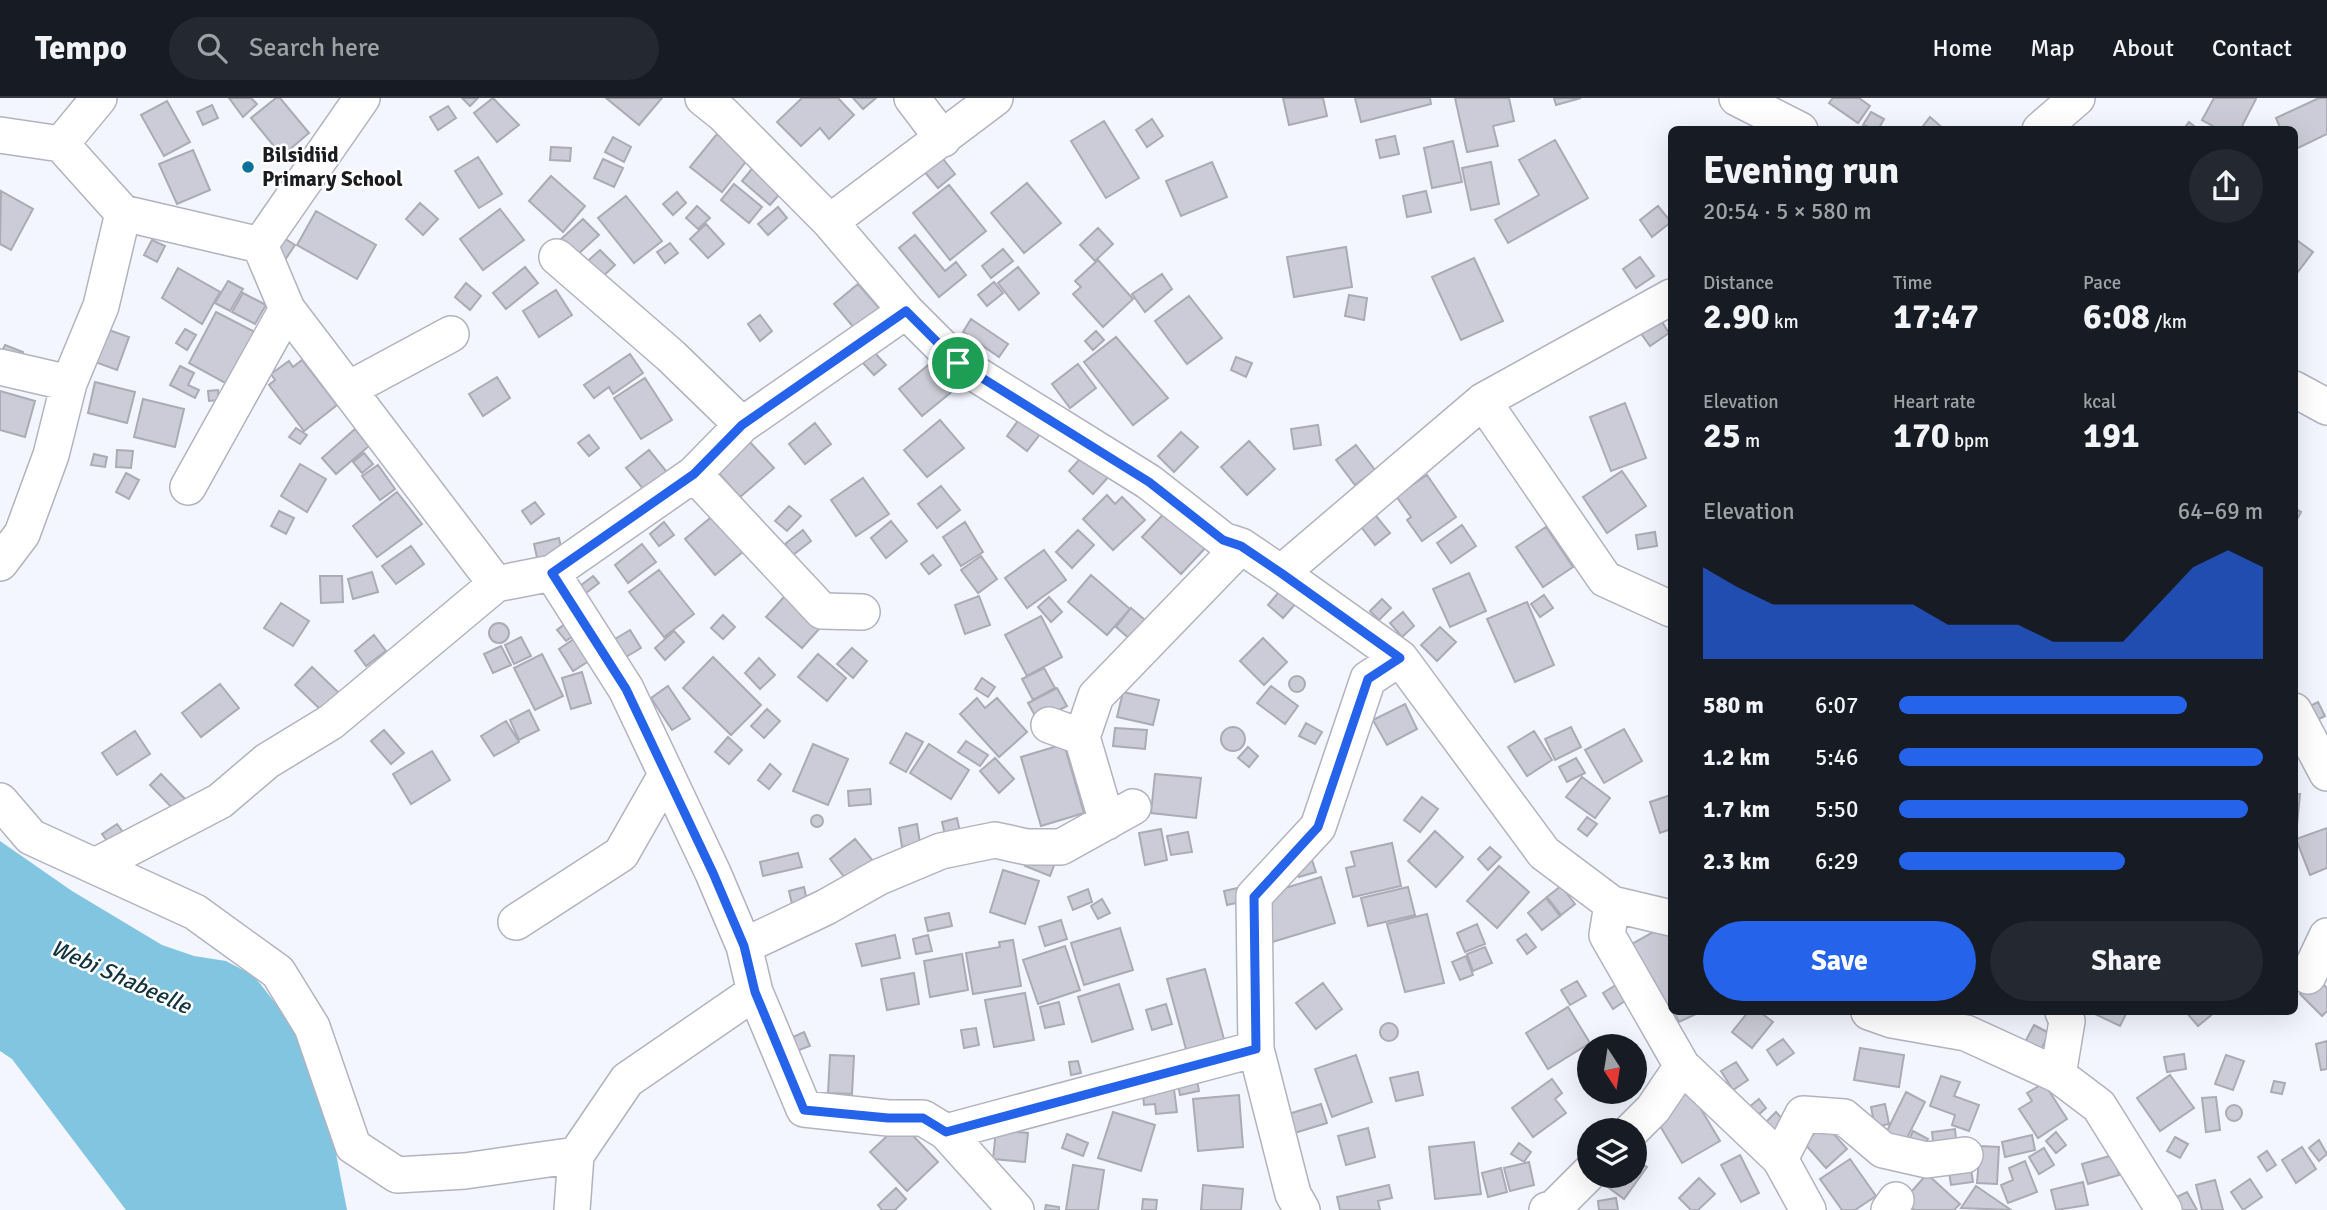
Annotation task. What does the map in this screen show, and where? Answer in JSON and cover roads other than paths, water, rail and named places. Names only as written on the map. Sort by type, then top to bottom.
[{"type":"street","points":[[61,144],[99,98]]},
{"type":"street","points":[[260,244],[362,98]]},
{"type":"street","points":[[703,98],[723,114],[830,222],[906,311],[958,363],[1149,482],[1223,540],[1241,546],[1400,658],[1544,853],[1612,904],[1668,917]]},
{"type":"street","points":[[912,98],[943,139]]},
{"type":"street","points":[[830,222],[995,98]]},
{"type":"street","points":[[1737,98],[1792,126]]},
{"type":"street","points":[[2045,126],[2077,98]]},
{"type":"street","points":[[0,135],[61,144],[123,214],[260,244]]},
{"type":"street","points":[[0,563],[22,534],[51,455],[69,383],[102,306],[123,214]]},
{"type":"street","points":[[260,244],[287,309],[496,584]]},
{"type":"street","points":[[557,257],[671,356],[742,425]]},
{"type":"street","points":[[1281,573],[1483,401],[1668,300]]},
{"type":"street","points":[[188,487],[287,309]]},
{"type":"street","points":[[97,865],[220,801],[267,761],[331,722],[496,584],[552,573],[694,474],[742,425],[906,311]]},
{"type":"street","points":[[349,389],[451,334]]},
{"type":"street","points":[[0,367],[69,383]]},
{"type":"street","points":[[2298,391],[2327,407]]},
{"type":"street","points":[[1483,401],[1605,579],[1667,605]]},
{"type":"street","points":[[694,474],[822,611],[862,612]]},
{"type":"street","points":[[1082,737],[1096,696],[1241,546]]},
{"type":"street","points":[[552,573],[626,689],[744,946],[755,992],[804,1110],[888,1118],[923,1118],[946,1132],[1016,1210]]},
{"type":"street","points":[[1302,1210],[1293,1194],[1256,1049],[1254,897],[1318,827],[1368,679],[1400,658]]},
{"type":"street","points":[[2298,719],[2327,773]]},
{"type":"street","points":[[744,946],[826,907],[879,877],[941,851],[995,840],[1027,847],[1061,847],[1120,815],[1082,737],[1049,725]]},
{"type":"street","points":[[516,922],[621,854],[666,775]]},
{"type":"street","points":[[0,801],[31,837],[195,912],[278,972],[312,1027],[353,1146],[397,1175],[465,1171],[576,1156]]},
{"type":"street","points":[[1612,904],[1606,935],[1682,1066],[1780,1159],[1808,1210]]},
{"type":"street","points":[[2308,976],[2327,936]]},
{"type":"street","points":[[572,1210],[576,1156],[628,1080],[755,992]]},
{"type":"street","points":[[1878,1015],[1966,1033],[2058,1075],[2099,1106],[2164,1210]]},
{"type":"street","points":[[2058,1075],[2067,1021],[2064,1015]]},
{"type":"street","points":[[946,1132],[1256,1049]]},
{"type":"street","points":[[1644,1118],[1682,1066]]},
{"type":"street","points":[[1780,1159],[1804,1114],[1844,1117],[1883,1150],[1927,1160],[1965,1155]]},
{"type":"street","points":[[1547,1210],[1554,1208],[1577,1185]]},
{"type":"water","name":"Webi Shabeelle","points":[[0,841],[72,891],[162,945],[194,956],[226,961],[254,976],[301,1036],[321,1077],[347,1210],[126,1210],[12,1059],[0,1051]]},
{"type":"place","name":"Bilsidiid Primary School","points":[[248,167]]}]
